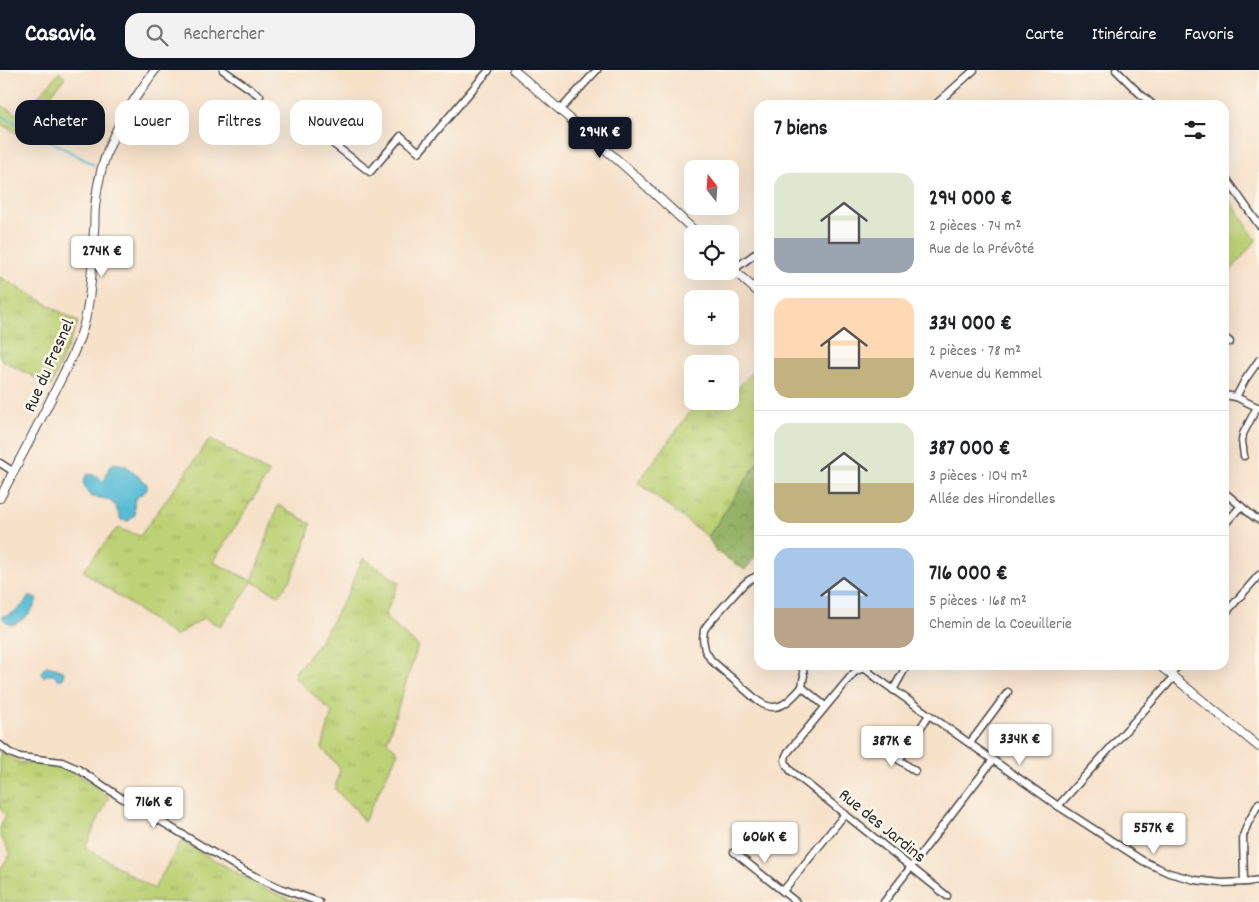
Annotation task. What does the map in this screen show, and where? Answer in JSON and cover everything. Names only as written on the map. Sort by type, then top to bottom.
[{"type":"street","name":"Rue du Fresnel","points":[[0,498],[65,371],[83,328],[91,284],[96,194],[100,173],[115,130],[155,70]]},
{"type":"street","points":[[222,70],[260,96]]},
{"type":"street","points":[[333,145],[370,172],[401,136],[419,152],[489,70]]},
{"type":"street","points":[[514,70],[629,170],[688,225]]},
{"type":"street","points":[[560,110],[597,70]]},
{"type":"street","points":[[941,100],[974,70]]},
{"type":"street","points":[[1116,70],[1147,100]]},
{"type":"street","points":[[1229,182],[1259,224]]},
{"type":"street","points":[[739,264],[754,254]]},
{"type":"street","points":[[739,274],[754,288]]},
{"type":"street","points":[[1236,397],[1259,360]]},
{"type":"street","points":[[1229,396],[1236,397],[1258,408],[1243,434],[1244,456]]},
{"type":"street","points":[[0,463],[14,472]]},
{"type":"street","points":[[1229,496],[1259,520]]},
{"type":"street","points":[[1229,519],[1240,506]]},
{"type":"street","points":[[1229,609],[1259,575]]},
{"type":"street","points":[[754,577],[741,586],[706,627],[703,639],[704,650],[710,660],[764,705],[776,707],[790,700],[802,687],[803,670]]},
{"type":"street","points":[[802,687],[825,706],[852,674],[858,670]]},
{"type":"street","points":[[868,670],[870,674],[1058,806],[1137,858],[1162,870],[1201,881],[1221,883],[1259,880]]},
{"type":"street","points":[[893,690],[904,670]]},
{"type":"street","points":[[1165,670],[1259,747]]},
{"type":"street","points":[[1058,806],[1175,670]]},
{"type":"street","points":[[970,743],[1008,692]]},
{"type":"street","name":"Rue des Jardins","points":[[825,706],[786,754],[785,762],[791,771],[947,896]]},
{"type":"street","points":[[899,760],[929,715]]},
{"type":"street","points":[[0,745],[10,753],[20,757],[62,762],[78,768],[120,797],[244,871],[280,888],[319,902]]},
{"type":"street","points":[[881,747],[915,771]]},
{"type":"street","points":[[884,902],[993,760]]},
{"type":"street","points":[[1244,882],[1243,836],[1248,822],[1259,803]]},
{"type":"street","points":[[782,891],[845,814]]},
{"type":"street","points":[[734,852],[796,902]]},
{"type":"green space","points":[[60,72],[65,77],[47,100],[35,100]]},
{"type":"green space","points":[[0,105],[15,113],[15,132],[0,124]]},
{"type":"green space","points":[[1229,199],[1256,240],[1229,273]]},
{"type":"green space","points":[[0,277],[78,322],[51,386],[0,359]]},
{"type":"green space","points":[[754,370],[754,468],[708,537],[638,483],[691,410],[739,410],[739,387]]},
{"type":"green space","points":[[210,439],[269,473],[213,562],[252,581],[278,505],[311,524],[303,551],[290,581],[279,595],[252,582],[220,626],[204,618],[175,636],[83,571],[117,528],[140,536]]},
{"type":"green space","points":[[754,468],[754,558],[745,570],[716,551],[708,537]]},
{"type":"green space","points":[[363,558],[399,582],[385,615],[390,622],[418,646],[387,741],[398,752],[364,822],[355,808],[335,789],[340,768],[322,748],[332,712],[294,677],[296,671],[315,648],[331,623],[348,593]]},
{"type":"green space","points":[[0,751],[18,762],[67,768],[109,797],[85,847],[154,889],[181,841],[264,888],[291,900],[307,902],[0,902],[0,869],[11,854],[0,836],[0,827],[6,815],[0,809]]},
{"type":"water","points":[[114,463],[125,465],[147,484],[147,490],[135,499],[135,515],[129,521],[121,520],[115,505],[107,499],[92,497],[87,492],[83,482],[87,474],[98,476],[104,482],[109,467]]},
{"type":"water","points":[[29,596],[37,599],[27,615],[11,625],[5,621],[2,616],[18,610]]},
{"type":"water","points":[[46,666],[64,672],[63,679],[57,679],[53,675],[46,675],[44,677],[41,672]]},
{"type":"waterway","points":[[0,115],[94,165]]}]
